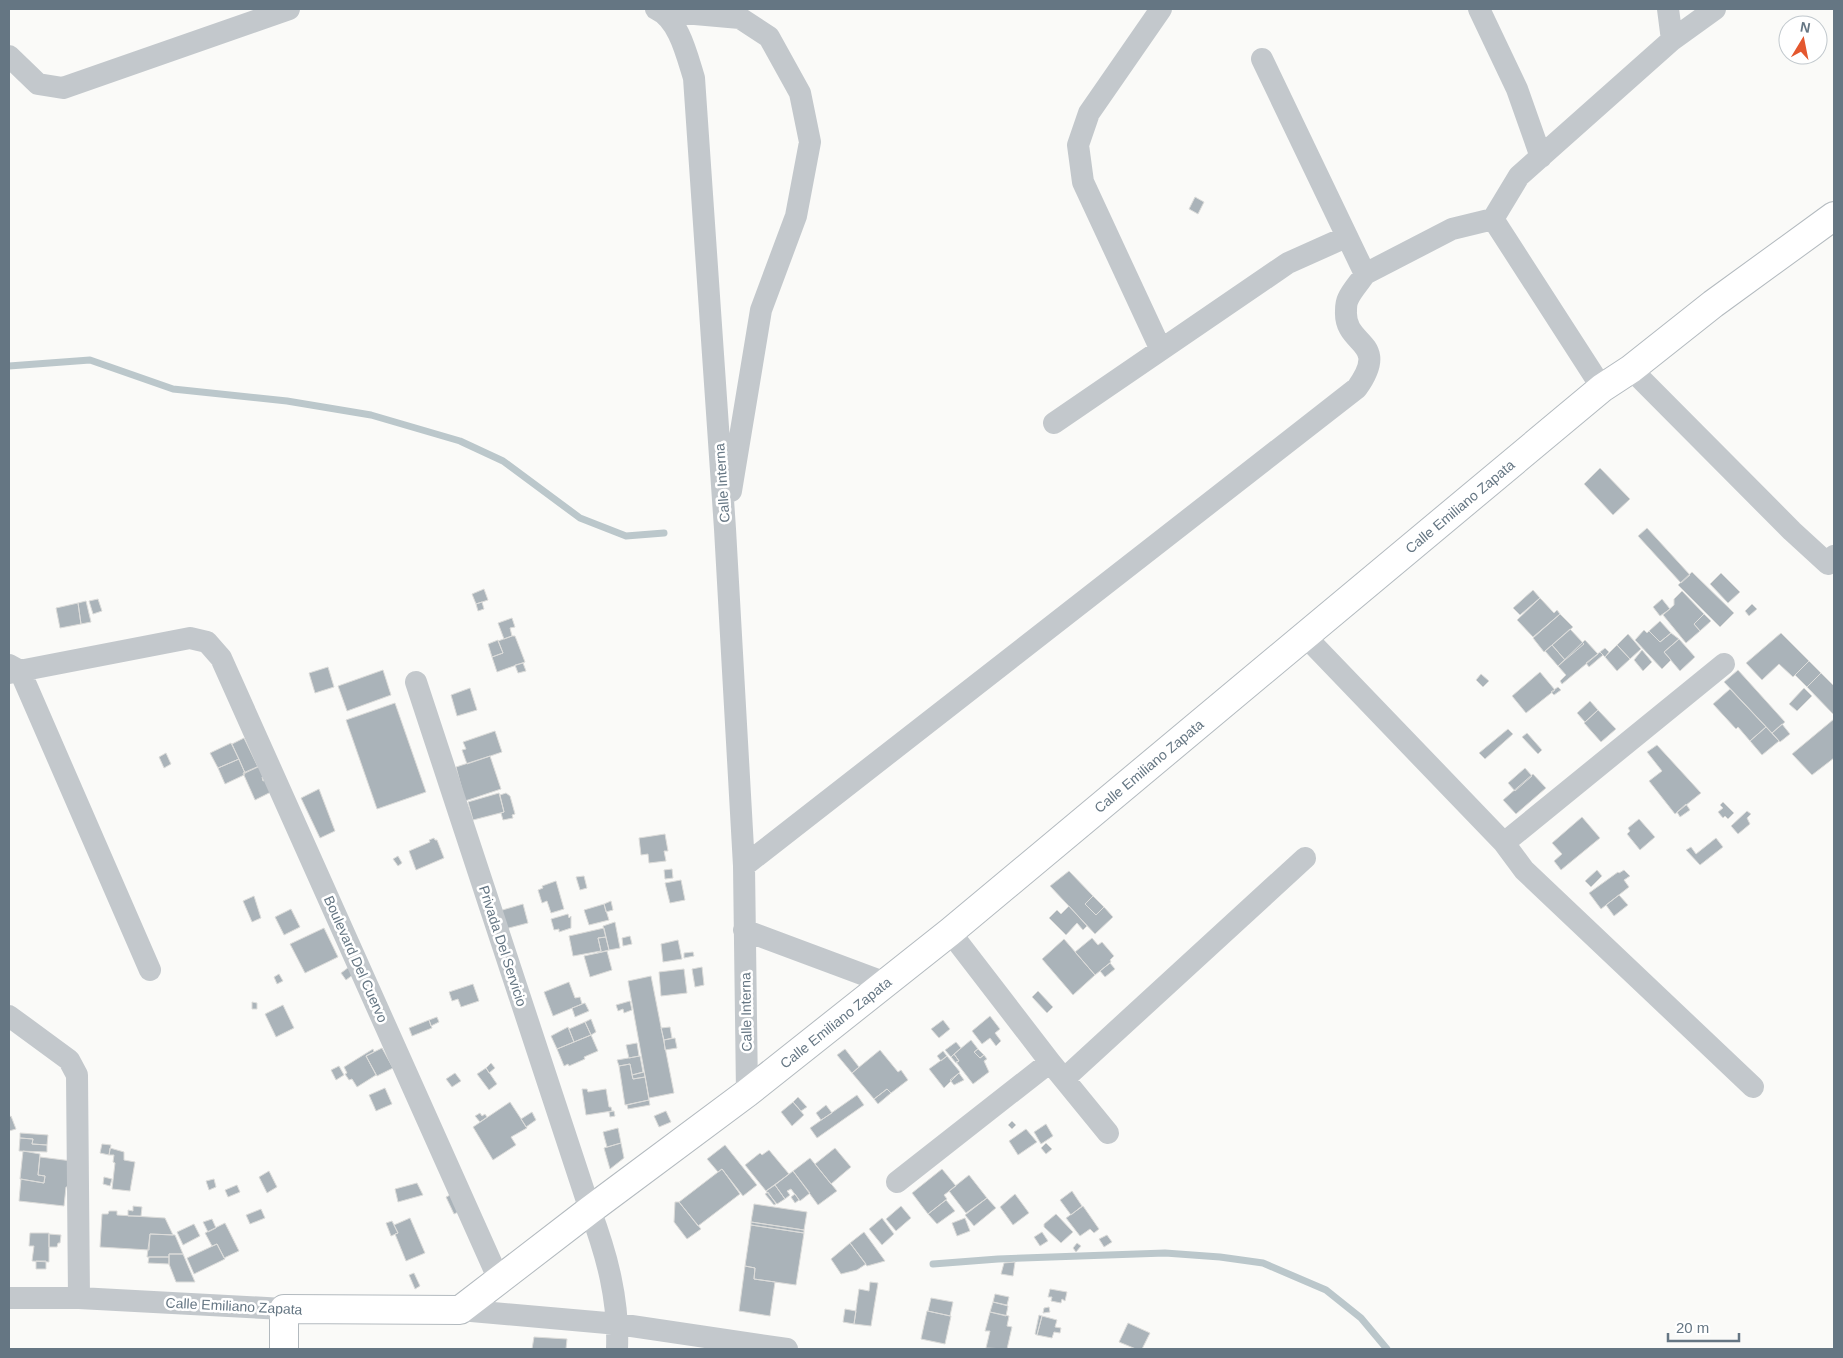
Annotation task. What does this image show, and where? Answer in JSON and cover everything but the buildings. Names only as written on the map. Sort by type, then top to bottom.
[{"type":"main road","name":"Calle Emiliano Zapata","points":[[284,1309],[460,1310],[747,1093],[950,932],[1602,388],[1631,369],[1713,304],[1834,216]]},
{"type":"main road","points":[[284,1309],[284,1349]]},
{"type":"street","points":[[9,56],[38,84],[63,88],[289,9]]},
{"type":"street","points":[[1161,9],[1089,113],[1078,145],[1083,182],[1161,350]]},
{"type":"street","points":[[1479,9],[1517,89],[1541,157]]},
{"type":"street","points":[[1668,9],[1672,40]]},
{"type":"street","points":[[744,866],[1357,388],[1366,375],[1370,362],[1367,346],[1348,328],[1347,301],[1365,274],[1452,229],[1493,219],[1519,176],[1672,40],[1714,9]]},
{"type":"street","points":[[658,10],[740,18],[769,37],[800,93],[810,142],[796,216],[761,310],[725,530]]},
{"type":"street","name":"Calle Interna","points":[[658,10],[681,37],[694,78],[725,530],[744,866],[747,1093]]},
{"type":"street","points":[[1262,59],[1365,274]]},
{"type":"street","points":[[1493,219],[1602,388]]},
{"type":"street","points":[[1054,423],[1288,263],[1346,237]]},
{"type":"street","points":[[1631,369],[1792,531],[1832,563]]},
{"type":"street","points":[[1304,635],[1504,843],[1524,870],[1753,1087]]},
{"type":"street","name":"Boulevard Del Cuervo","points":[[13,670],[190,638],[207,642],[221,658],[499,1280]]},
{"type":"street","points":[[1504,843],[1724,664]]},
{"type":"street","points":[[13,670],[150,970]]},
{"type":"street","name":"Privada Del Servicio","points":[[416,682],[590,1210],[606,1252],[618,1324],[617,1349]]},
{"type":"street","points":[[1064,1079],[1305,858]]},
{"type":"street","points":[[744,930],[886,983]]},
{"type":"street","points":[[950,932],[1050,1062],[1108,1133]]},
{"type":"street","points":[[9,1016],[69,1060],[77,1076],[79,1298]]},
{"type":"street","points":[[897,1182],[1050,1062]]},
{"type":"street","name":"Calle Emiliano Zapata","points":[[9,1298],[79,1298],[284,1309]]},
{"type":"street","name":"Calle Emiliano Zapata","points":[[460,1310],[618,1324],[787,1349]]},
{"type":"waterway","points":[[9,366],[90,360],[173,389],[287,401],[371,415],[460,441],[503,461],[580,518],[626,536],[664,533]]},
{"type":"waterway","points":[[933,1264],[998,1259],[1165,1253],[1220,1257],[1263,1263],[1326,1290],[1361,1318],[1387,1349]]}]
